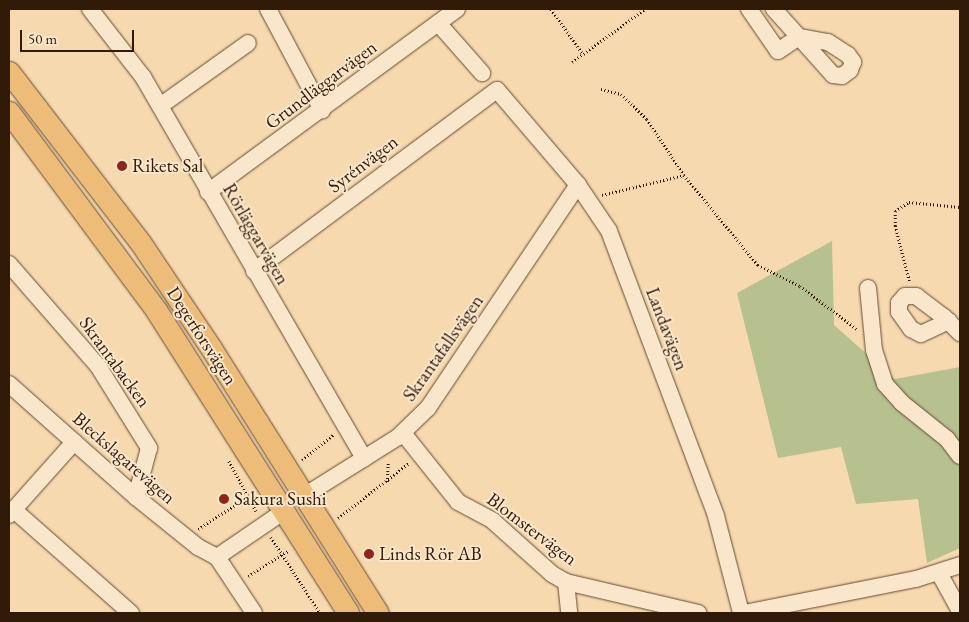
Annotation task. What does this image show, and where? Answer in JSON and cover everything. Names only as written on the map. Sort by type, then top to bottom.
[{"type":"main road","name":"Degerforsvägen","points":[[9,72],[140,242],[378,613]]},
{"type":"main road","name":"Degerforsvägen","points":[[9,112],[156,310],[348,613]]},
{"type":"main road","points":[[283,512],[304,496]]},
{"type":"street","name":"Rörläggarvägen","points":[[90,9],[143,77],[364,459]]},
{"type":"street","points":[[268,9],[322,110]]},
{"type":"street","name":"Grundläggarvägen","points":[[208,192],[457,9]]},
{"type":"street","points":[[749,9],[778,51],[798,37],[774,9]]},
{"type":"street","points":[[438,22],[482,73]]},
{"type":"street","points":[[160,106],[248,43]]},
{"type":"street","name":"Landavägen","points":[[497,90],[578,185],[610,232],[716,516],[742,613]]},
{"type":"street","name":"Syrénvägen","points":[[254,271],[497,90]]},
{"type":"street","name":"Skrantafallsvägen","points":[[304,496],[403,433],[434,400],[578,185]]},
{"type":"street","name":"Skrantabacken","points":[[9,264],[93,360],[149,448],[149,459],[136,497]]},
{"type":"street","points":[[868,288],[874,350],[885,384],[902,403],[948,439],[960,456]]},
{"type":"street","points":[[905,296],[916,296],[954,327],[921,334],[911,329],[899,312],[899,303],[905,296]]},
{"type":"street","name":"Bleckslagarevägen","points":[[9,384],[136,497],[185,537],[217,557]]},
{"type":"street","name":"Blomstervägen","points":[[403,433],[458,502],[493,521],[538,564],[566,582],[698,613]]},
{"type":"street","points":[[74,442],[11,512],[131,613]]},
{"type":"street","points":[[254,613],[217,557],[283,512]]},
{"type":"street","points":[[742,613],[939,573],[960,564]]},
{"type":"street","points":[[939,573],[960,611]]},
{"type":"street","points":[[566,582],[569,613]]},
{"type":"path","points":[[550,9],[583,55]]},
{"type":"path","points":[[572,62],[645,9]]},
{"type":"path","points":[[601,89],[621,94],[647,120],[684,175],[758,265],[805,290],[847,325],[872,332]]},
{"type":"path","points":[[589,199],[684,175]]},
{"type":"path","points":[[916,296],[906,273],[895,211],[909,202],[960,207]]},
{"type":"path","points":[[300,462],[343,425]]},
{"type":"path","points":[[340,517],[383,486],[419,454]]},
{"type":"path","points":[[185,537],[247,497]]},
{"type":"path","points":[[235,584],[282,555]]},
{"type":"path","points":[[304,589],[312,589]]},
{"type":"green space","points":[[832,241],[834,325],[895,379],[960,367],[960,548],[927,563],[918,499],[856,504],[841,447],[778,458],[737,293]]},
{"type":"place","name":"Rikets Sal","points":[[122,166]]},
{"type":"place","name":"Sakura Sushi","points":[[224,499]]},
{"type":"place","name":"Linds Rör AB","points":[[369,554]]}]
